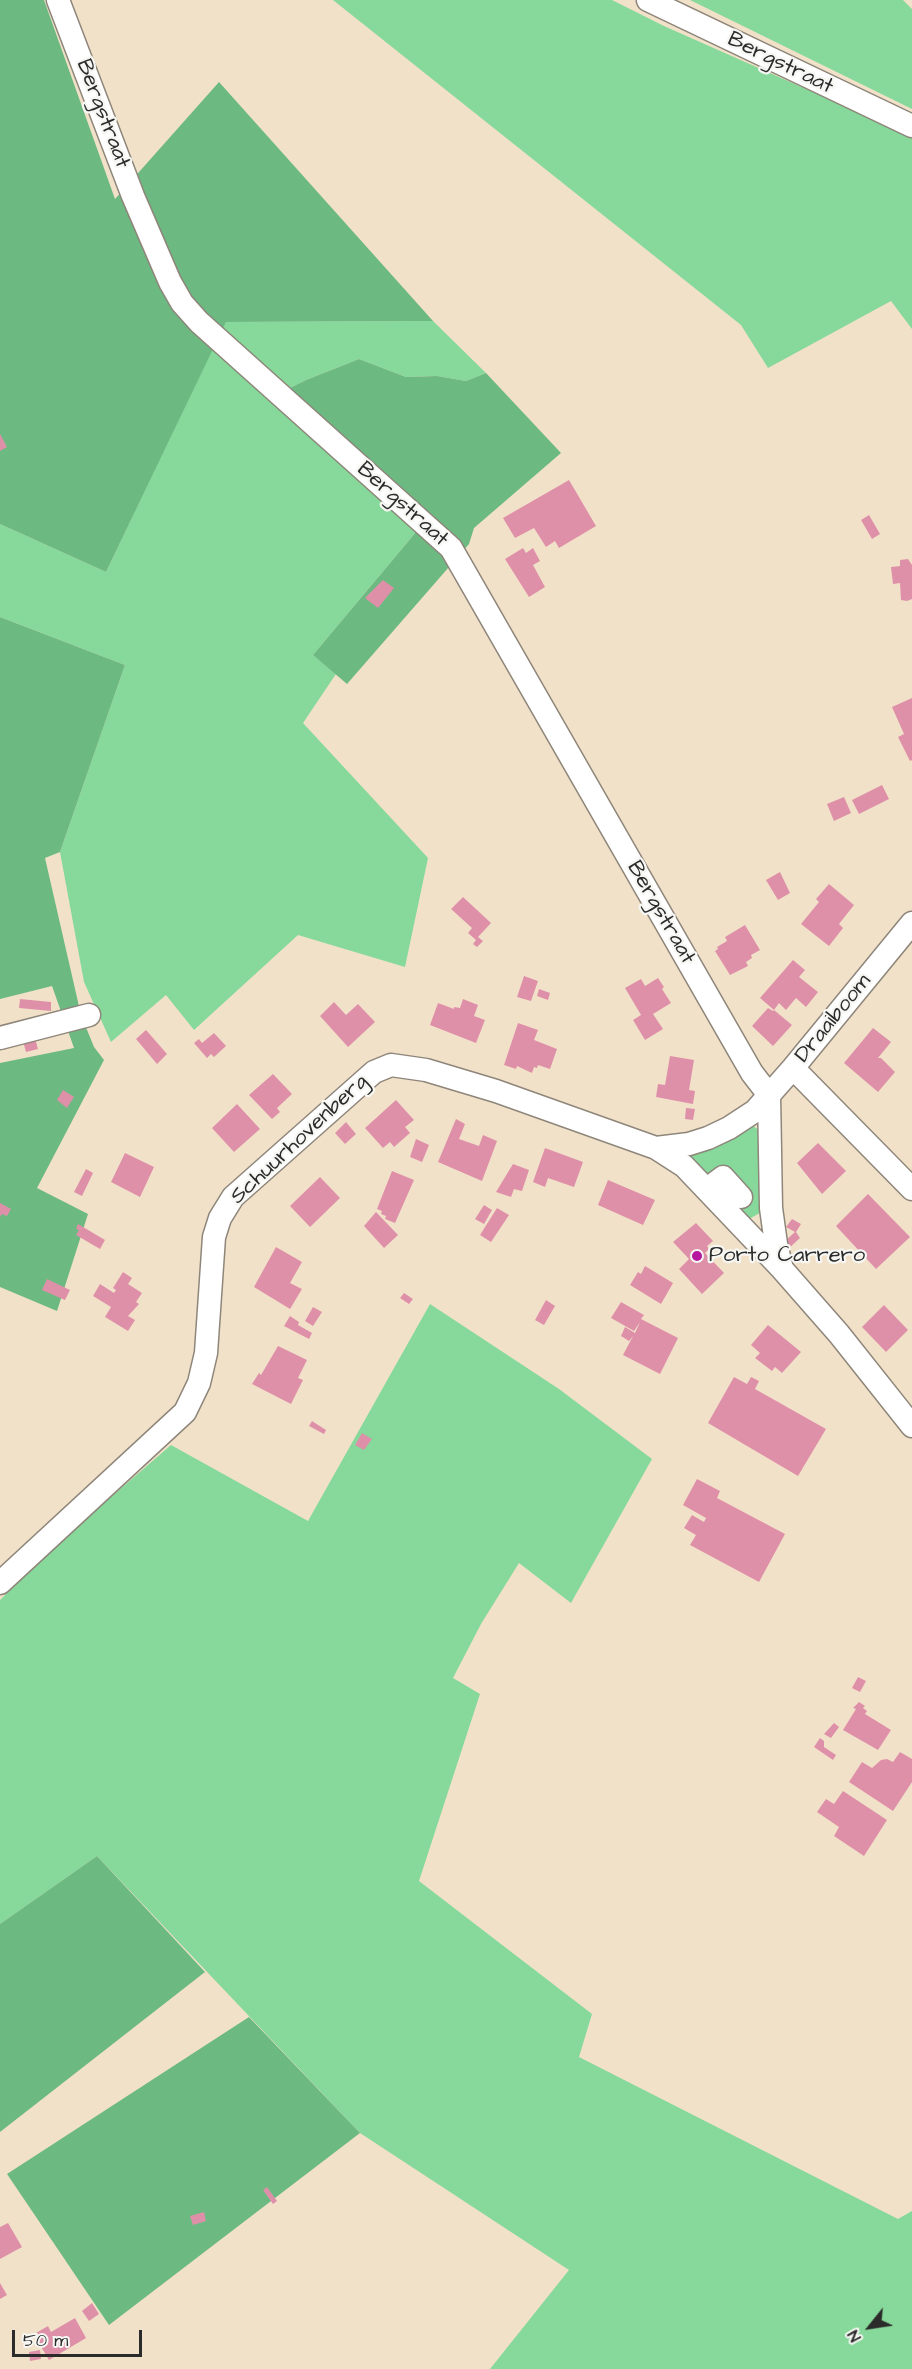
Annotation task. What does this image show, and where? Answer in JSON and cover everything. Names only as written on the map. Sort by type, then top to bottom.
[{"type":"street","name":"Bergstraat","points":[[58,0],[134,196],[170,282],[182,303],[199,322],[451,548],[753,1073],[769,1095]]},
{"type":"street","name":"Bergstraat","points":[[648,0],[912,126]]},
{"type":"street","name":"Draaiboom","points":[[912,923],[793,1068],[912,1188]]},
{"type":"street","points":[[0,1038],[89,1015]]},
{"type":"street","name":"Schuurhovenberg","points":[[0,1583],[185,1412],[199,1383],[206,1353],[214,1237],[220,1218],[233,1197],[374,1072],[391,1065],[426,1070],[496,1091],[656,1148],[708,1138],[729,1128],[755,1111],[793,1068]]},
{"type":"street","points":[[769,1095],[771,1208],[782,1269]]},
{"type":"street","points":[[656,1148],[684,1166],[782,1269],[912,1425]]},
{"type":"street","points":[[707,1189],[723,1177],[741,1197]]},
{"type":"green space","points":[[0,0],[44,0],[115,199],[219,82],[433,321],[226,322],[106,572],[0,524]]},
{"type":"green space","points":[[333,0],[612,0],[664,26],[912,136],[912,329],[891,301],[768,368],[741,325]]},
{"type":"green space","points":[[690,0],[903,0],[912,9],[912,109]]},
{"type":"green space","points":[[433,321],[486,373],[466,381],[437,376],[406,377],[359,359],[288,389],[222,329],[226,322]]},
{"type":"green space","points":[[213,348],[416,532],[313,655],[336,674],[303,723],[428,858],[405,967],[298,935],[194,1030],[166,995],[111,1042],[84,982],[60,852],[125,665],[0,617],[0,524],[106,572]]},
{"type":"green space","points":[[359,359],[406,377],[437,376],[466,381],[486,373],[561,453],[474,528],[469,544],[347,684],[313,655],[416,532],[270,398],[306,380]]},
{"type":"green space","points":[[0,617],[125,665],[60,852],[45,858],[81,1015],[94,1047],[104,1060],[37,1188],[88,1214],[57,1311],[0,1287],[0,1063],[74,1048],[52,986],[0,999]]},
{"type":"green space","points":[[753,1126],[762,1132],[760,1213],[749,1219],[691,1165],[686,1151]]},
{"type":"green space","points":[[430,1304],[559,1389],[652,1459],[571,1603],[519,1563],[481,1624],[453,1678],[480,1694],[419,1881],[592,2014],[579,2057],[898,2219],[912,2211],[912,2369],[490,2369],[569,2270],[360,2133],[97,1856],[0,1924],[0,1600],[59,1542],[171,1445],[308,1521]]},
{"type":"green space","points":[[97,1856],[205,1972],[0,2132],[0,1924]]},
{"type":"green space","points":[[249,2017],[360,2133],[109,2325],[7,2174]]},
{"type":"building","points":[[0,434],[7,447],[0,451]]},
{"type":"building","points":[[569,480],[596,526],[559,548],[555,541],[546,547],[534,528],[515,538],[503,518]]},
{"type":"building","points":[[869,515],[880,534],[872,539],[861,520]]},
{"type":"building","points":[[523,548],[526,553],[533,548],[540,561],[533,565],[545,587],[529,597],[505,559]]},
{"type":"building","points":[[908,559],[912,565],[912,599],[907,601],[901,600],[900,583],[893,584],[891,567],[900,566],[900,560]]},
{"type":"building","points":[[383,580],[394,588],[378,608],[365,598]]},
{"type":"building","points":[[912,698],[912,760],[910,761],[898,737],[904,734],[892,707]]},
{"type":"building","points":[[882,785],[889,799],[859,814],[852,800]]},
{"type":"building","points":[[844,797],[851,813],[834,821],[827,804]]},
{"type":"building","points":[[780,872],[790,893],[778,900],[766,880]]},
{"type":"building","points":[[829,884],[854,905],[839,924],[843,928],[829,946],[801,924],[819,902],[816,899]]},
{"type":"building","points":[[463,897],[491,923],[478,937],[483,941],[477,947],[473,944],[476,940],[468,933],[472,928],[451,909]]},
{"type":"building","points":[[745,925],[760,950],[751,955],[752,958],[746,962],[748,966],[730,975],[715,951],[727,941],[725,937]]},
{"type":"building","points":[[793,960],[805,970],[799,977],[818,992],[806,1007],[796,998],[786,1010],[779,1003],[774,1010],[760,998]]},
{"type":"building","points":[[524,976],[538,981],[531,1001],[517,997]]},
{"type":"building","points":[[658,978],[671,1003],[653,1014],[663,1029],[645,1040],[633,1020],[641,1015],[625,988],[641,979],[645,986]]},
{"type":"building","points":[[539,989],[550,993],[548,1000],[537,996]]},
{"type":"building","points":[[20,999],[51,1002],[51,1011],[19,1008]]},
{"type":"building","points":[[463,999],[478,1005],[474,1016],[485,1020],[476,1043],[430,1025],[438,1003],[454,1009],[454,1007],[460,1008]]},
{"type":"building","points":[[334,1002],[346,1015],[358,1004],[375,1022],[348,1047],[320,1016]]},
{"type":"building","points":[[768,1008],[774,1010],[792,1025],[773,1046],[752,1026]]},
{"type":"building","points":[[518,1023],[538,1030],[534,1040],[557,1049],[550,1069],[538,1065],[537,1068],[534,1067],[532,1073],[517,1066],[516,1069],[504,1065]]},
{"type":"building","points":[[873,1028],[891,1042],[878,1058],[881,1058],[895,1072],[878,1092],[844,1063]]},
{"type":"building","points":[[146,1030],[167,1054],[157,1064],[136,1039]]},
{"type":"building","points":[[214,1033],[226,1046],[214,1057],[211,1054],[207,1058],[194,1043],[199,1039],[202,1043]]},
{"type":"building","points":[[35,1038],[38,1049],[26,1052],[23,1041]]},
{"type":"building","points":[[670,1056],[694,1060],[689,1090],[695,1091],[693,1104],[656,1097],[658,1084],[665,1085]]},
{"type":"building","points":[[273,1074],[292,1094],[277,1108],[280,1112],[272,1119],[249,1095]]},
{"type":"building","points":[[63,1090],[74,1097],[67,1108],[57,1100]]},
{"type":"building","points":[[396,1100],[414,1120],[405,1127],[410,1133],[394,1147],[390,1142],[383,1148],[365,1128]]},
{"type":"building","points":[[237,1104],[260,1129],[234,1152],[212,1128]]},
{"type":"building","points":[[686,1108],[695,1109],[693,1120],[685,1119]]},
{"type":"building","points":[[456,1119],[465,1124],[459,1139],[479,1146],[483,1135],[497,1141],[482,1181],[438,1162]]},
{"type":"building","points":[[346,1122],[356,1134],[345,1144],[335,1133]]},
{"type":"building","points":[[416,1139],[429,1145],[422,1162],[410,1157]]},
{"type":"building","points":[[818,1143],[846,1171],[822,1194],[797,1163]]},
{"type":"building","points":[[545,1148],[583,1162],[574,1187],[548,1178],[545,1187],[533,1182]]},
{"type":"building","points":[[125,1153],[154,1167],[140,1197],[111,1182]]},
{"type":"building","points":[[513,1164],[529,1170],[522,1191],[514,1189],[511,1197],[496,1192]]},
{"type":"building","points":[[86,1169],[93,1173],[82,1196],[74,1192]]},
{"type":"building","points":[[392,1171],[414,1180],[395,1223],[385,1219],[386,1216],[381,1214],[382,1211],[377,1209]]},
{"type":"building","points":[[320,1177],[340,1198],[310,1227],[290,1206]]},
{"type":"building","points":[[608,1180],[655,1200],[643,1225],[598,1205]]},
{"type":"building","points":[[868,1194],[910,1237],[876,1269],[836,1226]]},
{"type":"building","points":[[0,1203],[11,1209],[7,1216],[2,1214],[0,1217]]},
{"type":"building","points":[[484,1205],[492,1210],[484,1224],[475,1219]]},
{"type":"building","points":[[497,1208],[509,1215],[491,1242],[480,1235]]},
{"type":"building","points":[[376,1212],[398,1235],[384,1248],[364,1226]]},
{"type":"building","points":[[792,1219],[801,1224],[796,1232],[800,1238],[788,1249],[785,1241],[795,1232],[786,1227]]},
{"type":"building","name":"Porto Carrero","points":[[696,1223],[713,1241],[707,1246],[709,1249],[705,1253],[724,1273],[702,1294],[679,1269],[689,1259],[673,1242]]},
{"type":"building","points":[[78,1224],[105,1240],[100,1249],[76,1235],[79,1230],[76,1229]]},
{"type":"building","points":[[276,1247],[302,1262],[290,1283],[302,1289],[290,1309],[254,1287]]},
{"type":"building","points":[[645,1266],[673,1283],[661,1304],[630,1285],[638,1272],[641,1274]]},
{"type":"building","points":[[123,1272],[132,1278],[128,1284],[142,1293],[136,1302],[139,1304],[128,1316],[135,1320],[128,1331],[105,1317],[111,1307],[93,1296],[100,1284],[114,1293],[116,1290],[113,1288]]},
{"type":"building","points":[[47,1279],[70,1290],[65,1300],[42,1290]]},
{"type":"building","points":[[404,1293],[413,1299],[409,1304],[400,1298]]},
{"type":"building","points":[[546,1300],[555,1306],[544,1325],[535,1320]]},
{"type":"building","points":[[621,1302],[644,1315],[641,1319],[678,1338],[660,1374],[623,1355],[633,1336],[629,1341],[621,1336],[625,1327],[635,1333],[640,1322],[634,1331],[611,1318]]},
{"type":"building","points":[[884,1305],[908,1330],[886,1352],[862,1327]]},
{"type":"building","points":[[313,1307],[322,1312],[313,1326],[305,1321]]},
{"type":"building","points":[[290,1316],[299,1322],[298,1325],[312,1333],[309,1339],[284,1326]]},
{"type":"building","points":[[768,1325],[801,1352],[782,1373],[775,1367],[772,1371],[755,1358],[760,1353],[751,1345]]},
{"type":"building","points":[[278,1346],[307,1360],[298,1378],[303,1380],[291,1404],[252,1384],[259,1373],[261,1375]]},
{"type":"building","points":[[734,1377],[747,1384],[751,1377],[759,1381],[755,1389],[826,1429],[798,1476],[708,1423]]},
{"type":"building","points":[[312,1421],[326,1430],[324,1434],[309,1426]]},
{"type":"building","points":[[362,1433],[372,1439],[364,1450],[355,1445]]},
{"type":"building","points":[[697,1479],[720,1491],[717,1498],[785,1534],[759,1582],[690,1545],[696,1535],[684,1528],[692,1515],[704,1522],[706,1518],[683,1505]]},
{"type":"building","points":[[858,1677],[866,1681],[860,1692],[852,1688]]},
{"type":"building","points":[[859,1702],[865,1706],[863,1708],[867,1711],[865,1714],[891,1730],[878,1750],[843,1730],[856,1709],[853,1708]]},
{"type":"building","points":[[834,1723],[839,1727],[831,1738],[824,1734]]},
{"type":"building","points":[[820,1738],[824,1741],[824,1747],[836,1755],[833,1760],[814,1747]]},
{"type":"building","points":[[900,1752],[912,1759],[912,1782],[893,1811],[849,1782],[862,1762],[872,1768],[881,1760],[887,1759],[893,1762]]},
{"type":"building","points":[[843,1791],[887,1820],[864,1856],[834,1836],[839,1827],[817,1812],[826,1799],[834,1804]]},
{"type":"building","points":[[267,2187],[277,2201],[273,2204],[263,2190]]},
{"type":"building","points":[[204,2212],[206,2221],[193,2225],[190,2216]]},
{"type":"building","points":[[8,2223],[22,2247],[0,2259],[0,2227]]},
{"type":"building","points":[[0,2283],[7,2295],[0,2299]]},
{"type":"building","points":[[92,2303],[99,2314],[89,2321],[82,2311]]},
{"type":"building","points":[[75,2318],[86,2338],[49,2360],[37,2340],[40,2339],[36,2333],[48,2326],[51,2332]]},
{"type":"building","points":[[40,2350],[41,2359],[30,2361],[29,2352]]},
{"type":"place","name":"Porto Carrero","points":[[697,1256]]}]
